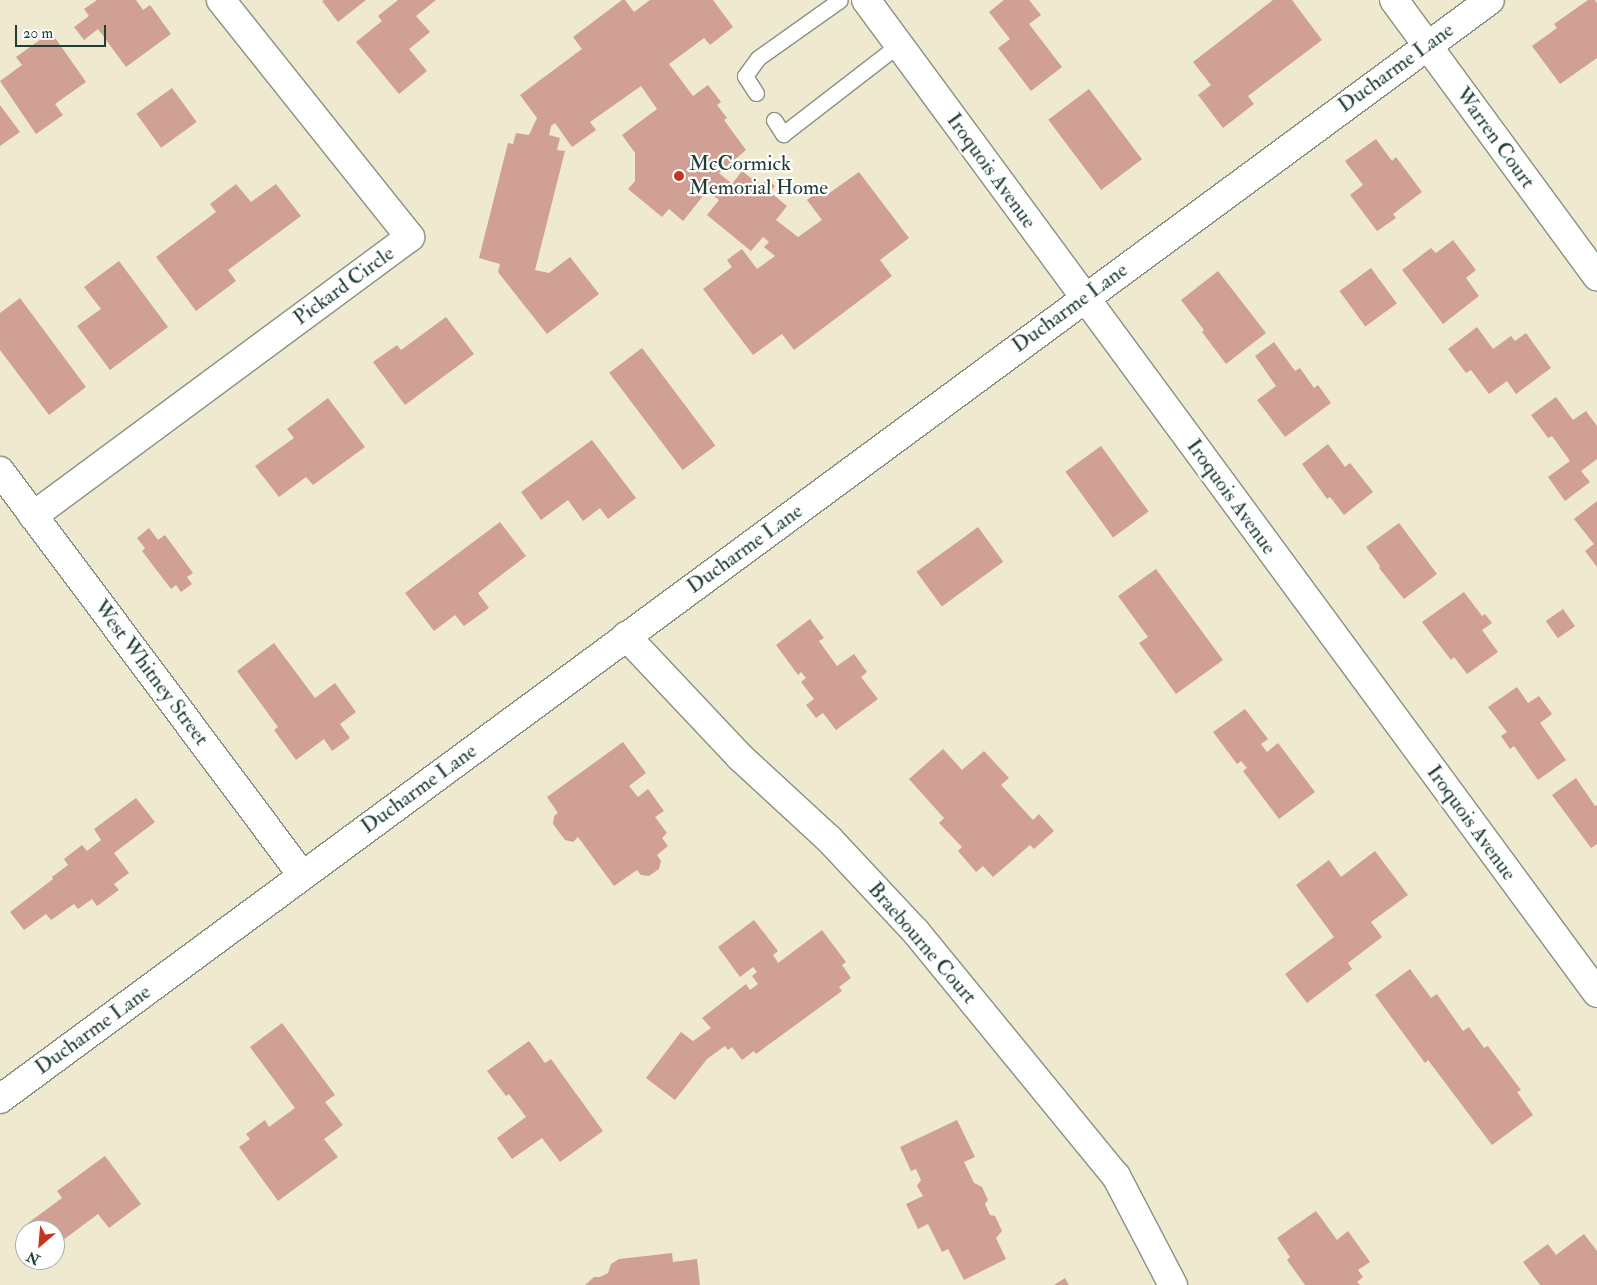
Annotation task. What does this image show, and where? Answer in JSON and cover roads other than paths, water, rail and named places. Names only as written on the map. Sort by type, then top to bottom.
[{"type":"street","name":"Pickard Circle","points":[[33,516],[410,237],[221,0]]},
{"type":"street","name":"Iroquois Avenue","points":[[866,0],[1597,993]]},
{"type":"street","name":"Warren Court","points":[[1394,0],[1597,276]]},
{"type":"street","name":"Ducharme Lane","points":[[0,1099],[1490,0]]},
{"type":"street","name":"West Whitney Street","points":[[0,471],[302,875]]},
{"type":"street","name":"Braebourne Court","points":[[626,636],[740,757],[829,839],[916,932],[1116,1176],[1173,1285]]},
{"type":"lane","points":[[756,94],[745,76],[758,58],[840,0]]},
{"type":"lane","points":[[774,120],[783,134],[898,44]]},
{"type":"place","name":"McCormick Memorial Home","points":[[679,176]]}]
